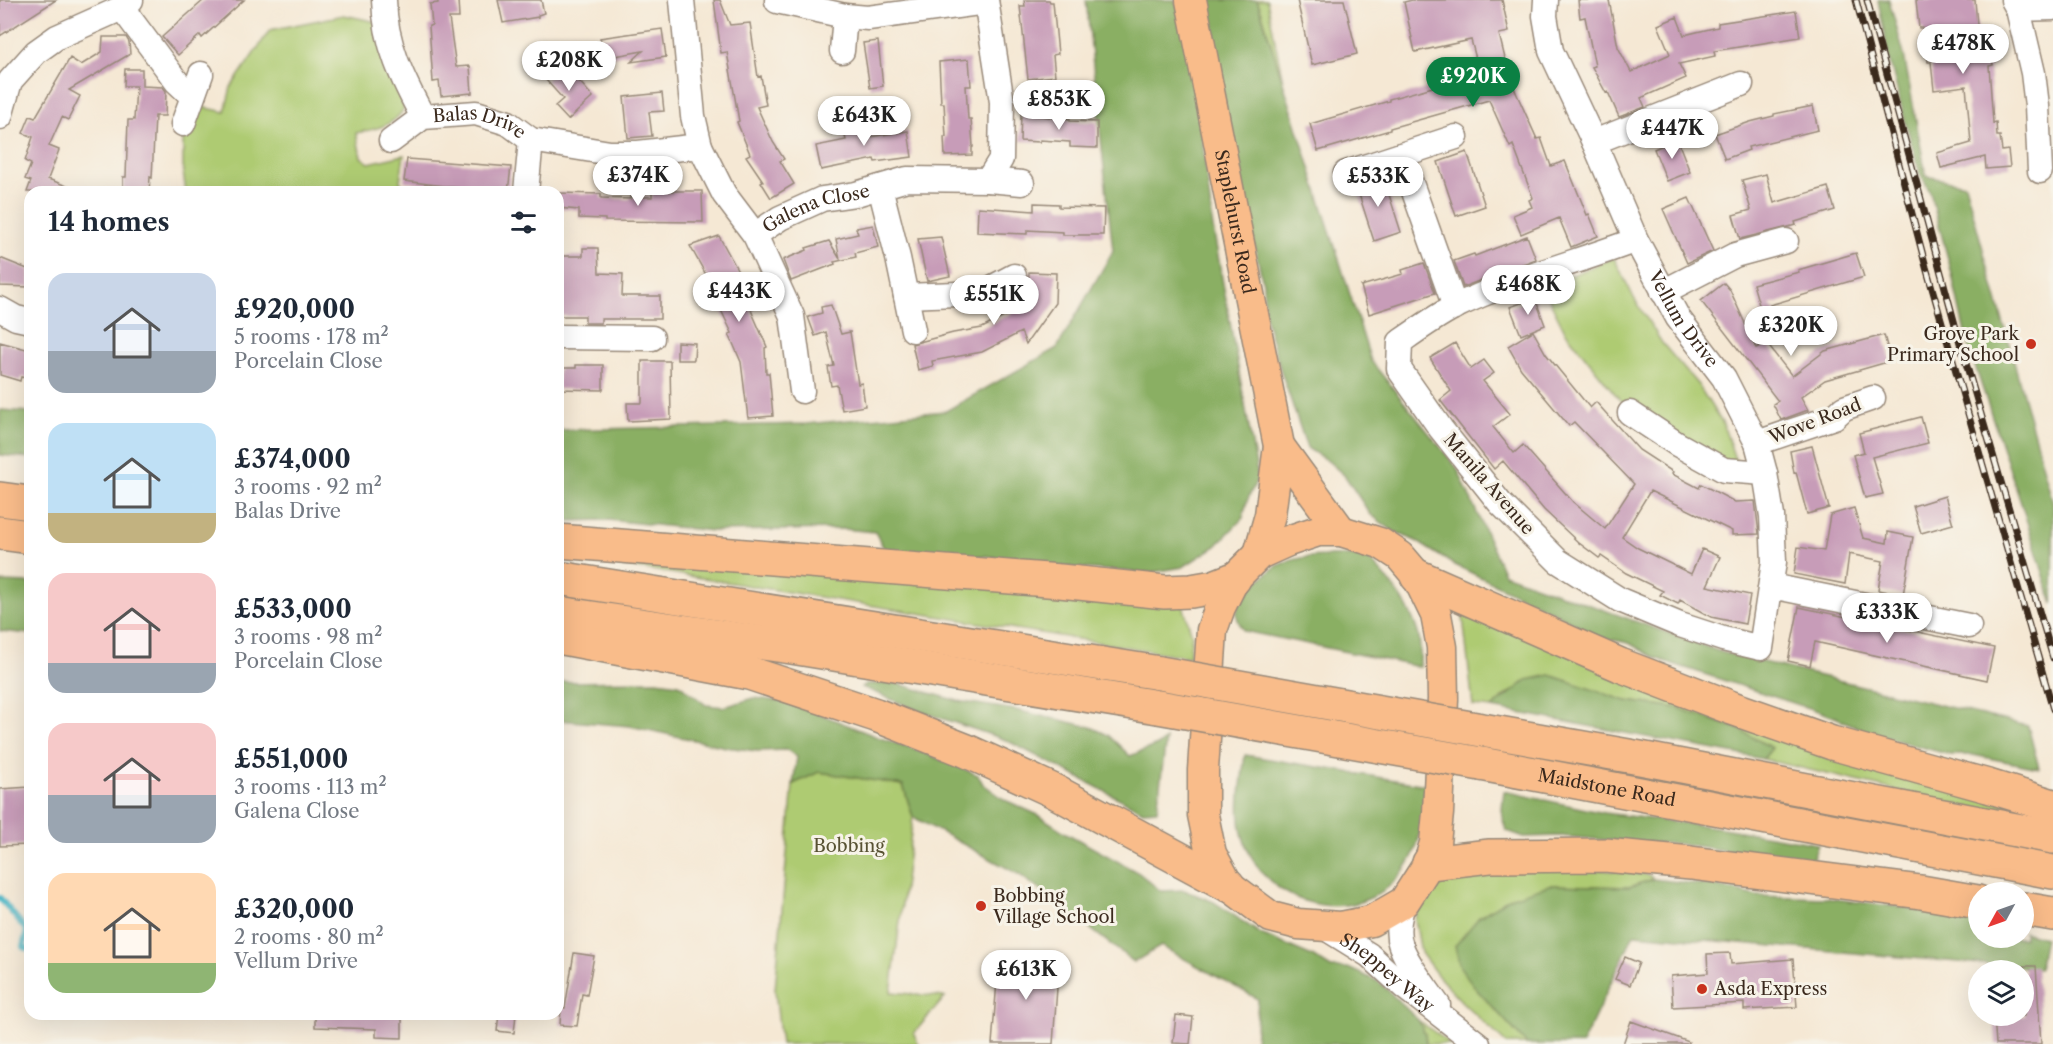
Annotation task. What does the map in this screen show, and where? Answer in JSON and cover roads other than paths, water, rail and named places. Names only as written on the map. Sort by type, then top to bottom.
[{"type":"highway","points":[[0,499],[24,502]]},
{"type":"highway","points":[[0,533],[24,536]]},
{"type":"highway","points":[[564,541],[1060,581],[1165,592],[1214,587],[1234,579]]},
{"type":"highway","points":[[1417,576],[1620,665],[1732,708],[1832,743],[1988,786],[2049,806]]},
{"type":"highway","name":"Maidstone Road","points":[[564,579],[1160,673],[1651,760],[2053,837]]},
{"type":"highway","name":"Maidstone Road","points":[[564,614],[803,649],[1158,707],[1481,764],[2053,872]]},
{"type":"highway","points":[[564,638],[749,673],[876,715],[967,751],[1054,791],[1228,885]]},
{"type":"highway","points":[[1429,863],[1524,854],[1605,855],[1691,863],[1921,892],[1968,900]]},
{"type":"highway","points":[[2034,911],[2053,914]]},
{"type":"main road","name":"Staplehurst Road","points":[[1191,0],[1279,446],[1270,515],[1259,554]]},
{"type":"main road","name":"Staplehurst Road","points":[[1279,446],[1341,531]]},
{"type":"main road","points":[[1318,531],[1341,531],[1380,543],[1400,556],[1417,576],[1436,615],[1442,646],[1443,699],[1435,843],[1429,863],[1404,902],[1371,921],[1341,927],[1324,927],[1298,924],[1271,917],[1228,885],[1211,854],[1203,815],[1203,770],[1212,630],[1234,579],[1259,554],[1318,531]]},
{"type":"street","name":"Balas Drive","points":[[384,0],[389,44],[407,88],[423,117]]},
{"type":"street","points":[[681,0],[693,116],[700,146],[724,194],[755,235],[792,316],[802,391]]},
{"type":"street","name":"Vellum Drive","points":[[1546,0],[1545,16],[1551,51],[1594,142],[1636,240],[1678,318],[1724,378],[1757,443],[1772,516],[1774,562],[1761,648]]},
{"type":"street","points":[[777,1],[845,16],[868,18],[986,1],[1002,102],[1001,159],[988,180]]},
{"type":"street","points":[[0,117],[10,81],[36,52],[57,37],[127,4],[177,82],[197,85],[183,124]]},
{"type":"street","points":[[2040,171],[2033,73],[2015,4],[2053,8]]},
{"type":"street","points":[[842,51],[845,16]]},
{"type":"street","points":[[1594,142],[1741,84]]},
{"type":"street","name":"Balas Drive","points":[[391,141],[423,117],[476,113],[508,123],[531,140],[610,153],[638,153],[700,146]]},
{"type":"street","points":[[1346,173],[1456,137]]},
{"type":"street","name":"Balas Drive","points":[[527,186],[531,140]]},
{"type":"street","points":[[1401,155],[1455,307],[1535,274],[1636,240]]},
{"type":"street","name":"Galena Close","points":[[755,235],[780,218],[822,199],[906,179],[988,180],[1023,183]]},
{"type":"street","name":"Galena Close","points":[[879,187],[898,258],[913,330]]},
{"type":"street","points":[[1663,292],[1735,255],[1786,241]]},
{"type":"street","points":[[906,297],[981,294],[1014,276]]},
{"type":"street","name":"Manila Avenue","points":[[1455,307],[1400,342],[1399,369],[1441,429],[1500,503],[1558,561],[1620,600],[1680,625],[1761,648]]},
{"type":"street","points":[[0,309],[24,320]]},
{"type":"street","points":[[564,337],[652,338]]},
{"type":"street","name":"Wove Road","points":[[1757,443],[1834,417],[1844,408],[1872,398]]},
{"type":"street","points":[[1630,413],[1677,444],[1724,470],[1765,473]]},
{"type":"street","points":[[1771,586],[1969,626]]},
{"type":"street","name":"Sheppey Way","points":[[1404,902],[1400,915],[1399,939],[1411,965],[1449,1021]]},
{"type":"street","name":"Sheppey Way","points":[[1324,927],[1369,955],[1403,986],[1478,1044]]},
{"type":"waterway","points":[[0,898],[24,927]]},
{"type":"waterway","points":[[24,943],[24,947]]},
{"type":"railway","points":[[1856,0],[1926,267],[2053,709]]},
{"type":"railway","points":[[1867,0],[1960,343],[2053,658]]},
{"type":"place","name":"Grove Park Primary School","points":[[2031,344]]},
{"type":"place","name":"Bobbing Village School","points":[[981,906]]},
{"type":"place","name":"Asda Express","points":[[1702,989]]},
{"type":"park label","name":"Bobbing","points":[[849,846]]}]
